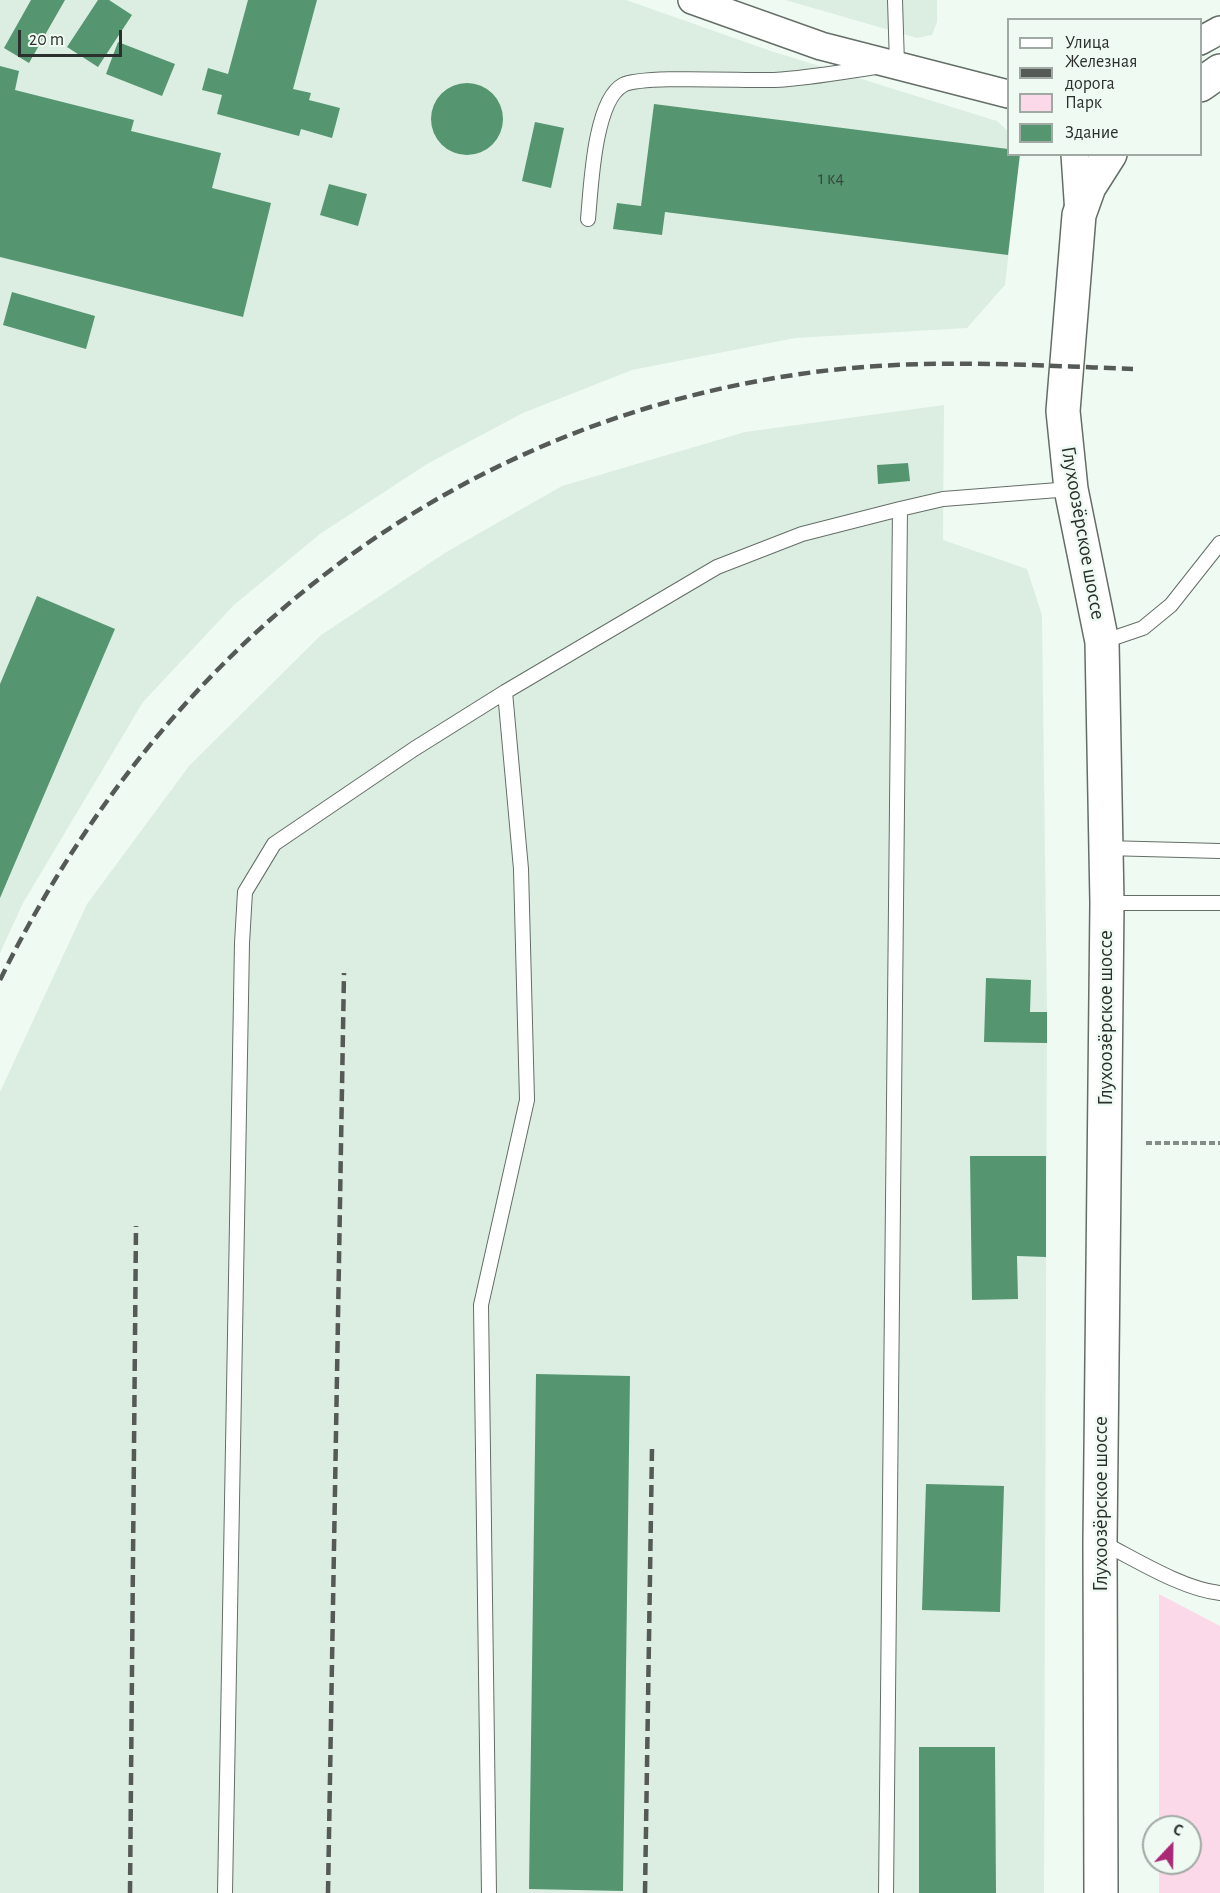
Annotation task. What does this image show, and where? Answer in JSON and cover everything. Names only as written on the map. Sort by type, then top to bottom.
[{"type":"street","points":[[692,0],[821,46],[1007,94]]},
{"type":"street","points":[[1202,40],[1220,30]]},
{"type":"street","points":[[1202,59],[1220,52]]},
{"type":"street","points":[[1202,83],[1220,71]]},
{"type":"street","points":[[1075,156],[1079,215]]},
{"type":"street","name":"Глухоозёрское шоссе","points":[[1101,1893],[1100,1542],[1107,903],[1102,642],[1071,489],[1063,411],[1079,215],[1089,187],[1109,156]]},
{"type":"lane","points":[[588,219],[595,155],[606,105],[623,85],[646,81],[777,80],[897,64],[895,0]]},
{"type":"lane","points":[[225,1893],[242,943],[245,892],[274,844],[505,692],[717,567],[802,534],[943,499],[1071,489]]},
{"type":"lane","points":[[886,1893],[900,509]]},
{"type":"lane","points":[[1102,642],[1143,628],[1172,605],[1220,543]]},
{"type":"lane","points":[[489,1893],[481,1305],[527,1100],[521,869],[505,692]]},
{"type":"lane","points":[[1105,848],[1220,851]]},
{"type":"lane","points":[[1107,903],[1220,903]]},
{"type":"lane","points":[[1100,1542],[1161,1572],[1217,1594]]},
{"type":"path","points":[[1146,1143],[1220,1143]]},
{"type":"shaded area","points":[[0,0],[626,0],[771,51],[997,121],[1007,130],[1007,156],[1020,156],[1005,285],[967,328],[795,338],[632,370],[523,413],[427,464],[320,534],[234,605],[143,702],[23,903],[0,953]]},
{"type":"shaded area","points":[[785,0],[937,0],[937,22],[932,35],[917,38]]},
{"type":"shaded area","points":[[944,405],[943,540],[1027,569],[1042,615],[1047,1012],[1044,1893],[0,1893],[0,1092],[87,904],[189,766],[321,635],[448,551],[562,486],[745,432]]},
{"type":"green space","points":[[1159,1594],[1220,1626],[1220,1893],[1159,1893],[1159,1875],[1202,1875],[1202,1815],[1159,1815]]},
{"type":"building","points":[[31,0],[65,0],[29,63],[4,48]]},
{"type":"building","points":[[98,0],[109,0],[132,15],[98,67],[67,47]]},
{"type":"building","points":[[248,0],[317,0],[293,89],[311,93],[309,100],[340,108],[332,138],[301,129],[299,136],[217,114],[222,95],[202,90],[208,68],[228,74]]},
{"type":"building","points":[[118,42],[175,64],[162,96],[106,74]]},
{"type":"building","points":[[0,66],[19,71],[15,90],[134,120],[131,131],[221,153],[212,188],[271,203],[243,317],[0,257]]},
{"type":"building","points":[[474,83],[493,93],[501,105],[503,119],[501,133],[493,145],[481,153],[460,155],[441,145],[433,133],[431,112],[441,93],[453,85]]},
{"type":"building","points":[[654,104],[1007,149],[1007,156],[1020,156],[1008,255],[665,212],[662,235],[613,229],[617,203],[641,206]]},
{"type":"building","points":[[535,122],[564,128],[551,188],[522,181]]},
{"type":"building","points":[[329,184],[367,194],[358,226],[320,215]]},
{"type":"building","points":[[12,292],[95,316],[86,349],[3,325]]},
{"type":"building","points":[[908,463],[910,481],[878,484],[877,465]]},
{"type":"building","points":[[37,596],[115,629],[0,898],[0,684]]},
{"type":"building","points":[[986,978],[1031,980],[1030,1012],[1047,1012],[1047,1043],[984,1042]]},
{"type":"building","points":[[970,1156],[1046,1156],[1046,1257],[1017,1256],[1018,1299],[972,1300]]},
{"type":"building","points":[[536,1374],[630,1376],[623,1891],[529,1889]]},
{"type":"building","points":[[926,1484],[1004,1486],[1000,1612],[922,1610]]},
{"type":"building","points":[[919,1747],[995,1747],[996,1893],[919,1893]]},
{"type":"railway","points":[[0,980],[66,861],[144,753],[232,655],[330,570],[438,498],[555,441],[681,398],[815,372],[934,364],[1014,364],[1133,369]]},
{"type":"railway","points":[[328,1893],[344,973]]},
{"type":"railway","points":[[130,1893],[136,1226]]},
{"type":"railway","points":[[645,1893],[652,1448]]}]
